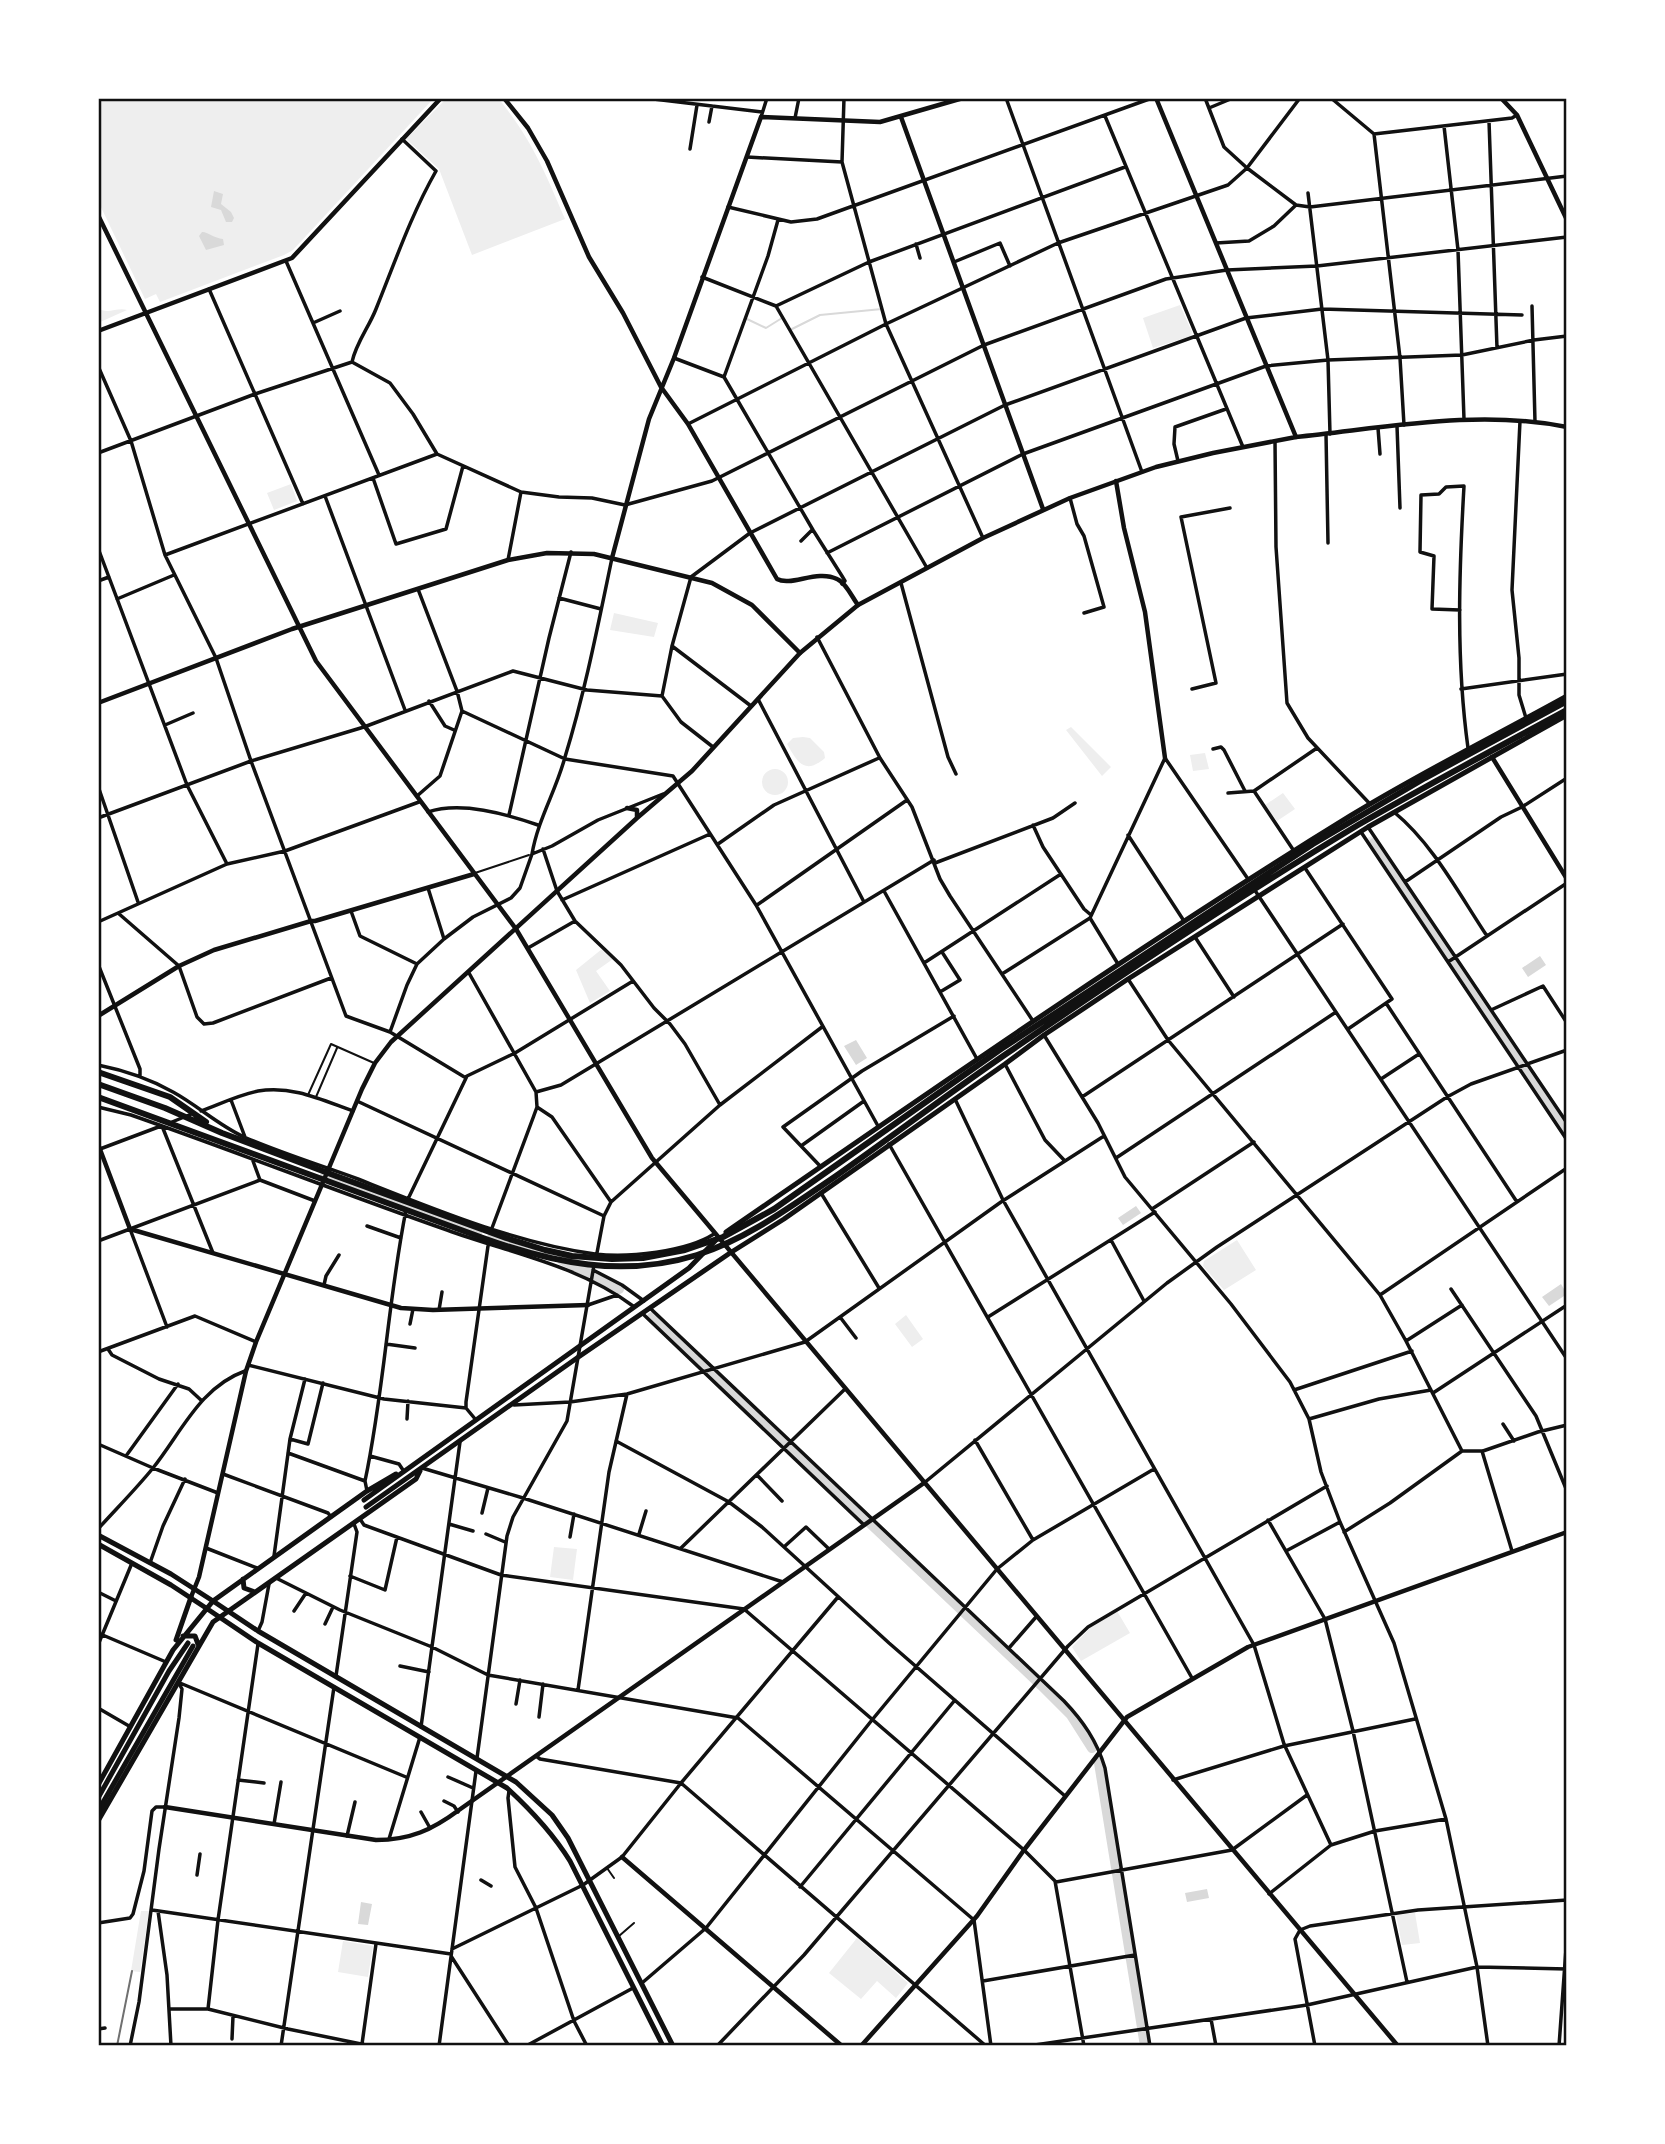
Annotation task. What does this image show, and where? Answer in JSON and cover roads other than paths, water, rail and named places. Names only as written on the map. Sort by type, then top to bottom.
[{"type":"highway","points":[[98,1084],[485,1231],[545,1250],[583,1257],[622,1259],[655,1256],[698,1247],[747,1225],[782,1204],[1001,1049],[1313,844],[1413,785],[1567,701]]},
{"type":"highway","points":[[98,1099],[124,1106],[541,1257],[582,1265],[612,1267],[686,1258],[726,1243],[772,1219],[1016,1047],[1317,850],[1392,805],[1567,713]]},
{"type":"highway","points":[[98,1072],[170,1097],[222,1133]]},
{"type":"main road","points":[[1567,696],[1370,804],[1294,850],[1033,1021],[716,1236],[689,1268],[476,1420],[365,1504],[514,1405],[578,1358],[1128,979],[1368,827],[1567,713]]},
{"type":"main road","points":[[98,1785],[173,1650],[206,1608],[244,1577],[367,1491],[420,1461]]},
{"type":"main road","points":[[98,1798],[169,1671],[218,1617],[416,1479],[422,1468]]},
{"type":"main road","points":[[98,1535],[194,1589],[258,1631],[524,1788],[552,1815],[568,1838],[673,2046]]},
{"type":"main road","points":[[98,1544],[191,1597],[258,1643],[498,1783],[528,1806],[556,1839],[583,1885],[663,2046]]},
{"type":"main road","points":[[244,1577],[244,1588],[255,1592]]},
{"type":"main road","points":[[173,1650],[191,1597]]},
{"type":"main road","points":[[240,1602],[238,1612],[242,1621]]},
{"type":"main road","points":[[98,1811],[193,1645],[198,1642],[195,1636],[183,1636]]},
{"type":"main road","points":[[98,1821],[178,1682],[193,1645]]},
{"type":"main road","points":[[610,1941],[618,1936]]},
{"type":"street","points":[[98,331],[294,256],[440,98]]},
{"type":"street","points":[[504,98],[528,128],[547,161],[584,248],[623,313],[661,387],[688,424],[780,582],[816,575],[834,578],[858,605]]},
{"type":"street","points":[[645,98],[795,118],[843,118],[880,122],[963,98]]},
{"type":"street","points":[[690,149],[697,98]]},
{"type":"street","points":[[390,1032],[407,985],[418,964],[444,939],[472,918],[499,906],[520,888],[532,854],[538,824],[565,759],[625,505],[649,419],[674,358],[767,98]]},
{"type":"street","points":[[795,118],[799,98]]},
{"type":"street","points":[[844,98],[842,162],[886,324],[983,538]]},
{"type":"street","points":[[1006,98],[1142,472]]},
{"type":"street","points":[[728,207],[778,220],[804,222],[1154,98],[1296,438]]},
{"type":"street","points":[[1205,98],[1224,147],[1296,205],[1310,207],[1567,176]]},
{"type":"street","points":[[1209,108],[1233,98]]},
{"type":"street","points":[[688,424],[886,324],[1058,243],[1228,185],[1247,168],[1300,98]]},
{"type":"street","points":[[1331,98],[1374,134],[1400,358],[1404,425]]},
{"type":"street","points":[[1501,98],[1517,115],[1567,220]]},
{"type":"street","points":[[1506,104],[1510,98]]},
{"type":"street","points":[[709,122],[712,106]]},
{"type":"street","points":[[1374,134],[1489,121],[1517,115]]},
{"type":"street","points":[[1104,116],[1243,447]]},
{"type":"street","points":[[901,117],[1043,509]]},
{"type":"street","points":[[1489,121],[1497,348]]},
{"type":"street","points":[[1444,126],[1458,250],[1464,419]]},
{"type":"street","points":[[352,362],[354,352],[375,312],[417,205],[436,171],[402,139]]},
{"type":"street","points":[[747,157],[842,162]]},
{"type":"street","points":[[776,306],[869,262],[1125,167]]},
{"type":"street","points":[[1308,193],[1328,360],[1328,543]]},
{"type":"street","points":[[1216,243],[1249,241],[1274,226],[1296,205]]},
{"type":"street","points":[[98,215],[316,661],[516,929],[655,1162],[1398,2046]]},
{"type":"street","points":[[724,377],[754,297],[778,220]]},
{"type":"street","points":[[98,453],[255,394],[352,362],[390,383],[437,454],[521,492],[592,498],[625,505],[718,478],[984,345],[1171,278],[1227,270],[1317,266],[1567,237]]},
{"type":"street","points":[[954,262],[1000,243],[1010,266]]},
{"type":"street","points":[[916,244],[920,258]]},
{"type":"street","points":[[286,261],[379,475]]},
{"type":"street","points":[[702,278],[776,306],[927,568]]},
{"type":"street","points":[[209,289],[303,504]]},
{"type":"street","points":[[1532,306],[1535,422]]},
{"type":"street","points":[[713,747],[681,722],[662,696],[672,646],[691,577],[750,533],[1005,405],[1246,318],[1322,309],[1522,315]]},
{"type":"street","points":[[313,323],[340,312]]},
{"type":"street","points":[[827,553],[1023,454],[1266,366],[1328,360],[1462,355],[1567,336]]},
{"type":"street","points":[[674,358],[724,377],[845,581],[842,584]]},
{"type":"street","points":[[98,366],[131,440],[165,555],[216,658],[251,761],[346,1016],[390,1032],[466,1078]]},
{"type":"street","points":[[1178,462],[1174,444],[1175,427],[1226,410]]},
{"type":"street","points":[[218,1493],[247,1368],[256,1342],[375,1063],[397,1036],[664,793],[692,771],[817,636],[858,605],[983,538],[1043,509],[1142,472],[1275,441],[1404,425],[1464,419],[1535,422],[1567,427]]},
{"type":"street","points":[[1520,421],[1512,590],[1519,658],[1519,695],[1526,718]]},
{"type":"street","points":[[1397,426],[1400,508]]},
{"type":"street","points":[[1378,428],[1380,454]]},
{"type":"street","points":[[1275,441],[1276,547],[1287,704],[1307,738],[1370,804]]},
{"type":"street","points":[[165,555],[437,454]]},
{"type":"street","points":[[373,478],[397,544],[446,529],[463,466]]},
{"type":"street","points":[[1116,481],[1124,528],[1145,612],[1165,758],[1567,1359]]},
{"type":"street","points":[[1460,610],[1432,609],[1434,556],[1419,552],[1419,505],[1421,495],[1439,494],[1446,487],[1464,486],[1460,610],[1461,689],[1468,750]]},
{"type":"street","points":[[508,560],[521,492]]},
{"type":"street","points":[[325,496],[405,710]]},
{"type":"street","points":[[1070,498],[1104,607],[1084,613]]},
{"type":"street","points":[[1192,689],[1216,683],[1181,517],[1230,508]]},
{"type":"street","points":[[801,541],[813,530]]},
{"type":"street","points":[[98,548],[187,785],[227,864]]},
{"type":"street","points":[[509,815],[571,552]]},
{"type":"street","points":[[98,703],[298,627],[508,560],[571,552],[612,558],[712,583],[743,599],[800,653]]},
{"type":"street","points":[[117,599],[174,575]]},
{"type":"street","points":[[98,581],[108,577]]},
{"type":"street","points":[[900,581],[948,757],[956,774]]},
{"type":"street","points":[[98,922],[227,864],[285,852],[418,799],[440,776],[462,711],[418,589]]},
{"type":"street","points":[[559,598],[602,610]]},
{"type":"street","points":[[817,636],[880,758],[907,800],[950,896],[1033,1021]]},
{"type":"street","points":[[672,646],[752,706]]},
{"type":"street","points":[[98,818],[251,761],[364,727],[513,671],[582,689],[662,696]]},
{"type":"street","points":[[1461,689],[1567,674]]},
{"type":"street","points":[[758,699],[864,902]]},
{"type":"street","points":[[429,701],[445,726],[455,730]]},
{"type":"street","points":[[462,711],[565,759],[673,776],[756,905],[878,1126]]},
{"type":"street","points":[[165,725],[193,713]]},
{"type":"street","points":[[1213,749],[1221,747],[1224,750],[1245,791]]},
{"type":"street","points":[[1228,793],[1254,791],[1317,748]]},
{"type":"street","points":[[1448,962],[1567,881],[1492,757]]},
{"type":"street","points":[[718,844],[774,806],[880,758]]},
{"type":"street","points":[[1165,758],[1090,922],[1168,1040],[1380,1295],[1412,1351],[1462,1451]]},
{"type":"street","points":[[1405,882],[1501,817],[1567,778]]},
{"type":"street","points":[[98,786],[138,902]]},
{"type":"street","points":[[1254,791],[1294,850]]},
{"type":"street","points":[[532,854],[598,820],[664,793]]},
{"type":"street","points":[[756,905],[907,800]]},
{"type":"street","points":[[536,1093],[561,1085],[781,951],[934,862],[1053,818],[1075,803]]},
{"type":"street","points":[[627,807],[636,810],[637,818]]},
{"type":"street","points":[[428,812],[477,809],[538,824]]},
{"type":"street","points":[[1394,812],[1405,821],[1437,860],[1486,936]]},
{"type":"street","points":[[1033,825],[1043,847],[1091,917]]},
{"type":"street","points":[[1368,827],[1567,1123]]},
{"type":"street","points":[[1361,832],[1567,1140]]},
{"type":"street","points":[[562,900],[710,834]]},
{"type":"street","points":[[1128,835],[1184,921]]},
{"type":"street","points":[[544,849],[557,891],[575,920],[621,965],[667,1021],[685,1044],[720,1105]]},
{"type":"street","points":[[1304,867],[1392,999],[1348,1029]]},
{"type":"street","points":[[98,1016],[178,966],[230,944],[315,922],[474,874]]},
{"type":"street","points":[[924,963],[1061,874]]},
{"type":"street","points":[[428,888],[444,939]]},
{"type":"street","points":[[884,891],[977,1059]]},
{"type":"street","points":[[351,911],[360,936],[418,964]]},
{"type":"street","points":[[118,913],[178,966],[197,1017],[207,1025],[331,978]]},
{"type":"street","points":[[1002,974],[1091,917]]},
{"type":"street","points":[[528,948],[575,920]]},
{"type":"street","points":[[1082,1097],[1343,924]]},
{"type":"street","points":[[1194,936],[1234,997]]},
{"type":"street","points":[[940,992],[960,980],[942,952]]},
{"type":"street","points":[[98,964],[140,1077]]},
{"type":"street","points":[[466,1408],[492,1228],[537,1107],[536,1093],[468,973]]},
{"type":"street","points":[[367,1491],[365,1481],[377,1422],[385,1344],[408,1199],[466,1078],[515,1053],[633,981]]},
{"type":"street","points":[[1491,1010],[1543,986],[1567,1023]]},
{"type":"street","points":[[1386,1003],[1517,1202]]},
{"type":"street","points":[[1116,1158],[1336,1012]]},
{"type":"street","points":[[821,1167],[783,1127],[853,1080],[862,1071],[954,1016]]},
{"type":"street","points":[[477,1758],[505,1542],[510,1522],[567,1421],[604,1216],[611,1202],[720,1105],[822,1027]]},
{"type":"street","points":[[1044,1035],[1131,1185],[1231,1304],[1294,1390],[1309,1419],[1321,1472],[1344,1532],[1394,1643],[1446,1819],[1477,1967],[1488,2046]]},
{"type":"street","points":[[98,1923],[130,1919],[144,1871],[152,1811],[156,1807],[389,1840],[414,1836],[431,1829],[923,1483],[1196,1261],[1447,1097],[1471,1084],[1567,1050]]},
{"type":"street","points":[[1381,1079],[1419,1054]]},
{"type":"street","points":[[1005,1064],[1045,1140],[1064,1161]]},
{"type":"street","points":[[98,1065],[140,1077],[172,1091],[245,1137],[492,1228],[561,1247],[596,1254],[623,1255],[664,1250],[716,1236]]},
{"type":"street","points":[[167,1327],[99,1148],[231,1100],[267,1090],[308,1095],[353,1111]]},
{"type":"street","points":[[955,1099],[1003,1200],[1254,1645],[1284,1746],[1331,1845]]},
{"type":"street","points":[[231,1100],[260,1180]]},
{"type":"street","points":[[357,1101],[604,1216]]},
{"type":"street","points":[[801,1146],[864,1101]]},
{"type":"street","points":[[98,1107],[131,1115],[489,1245],[563,1268],[591,1280],[635,1308]]},
{"type":"street","points":[[537,1107],[552,1117],[611,1202]]},
{"type":"street","points":[[162,1126],[213,1253]]},
{"type":"street","points":[[514,1405],[570,1402],[627,1394],[805,1342],[1003,1200],[1104,1136]]},
{"type":"street","points":[[988,1317],[1049,1281],[1254,1142]]},
{"type":"street","points":[[889,1144],[1192,1678]]},
{"type":"street","points":[[1380,1295],[1567,1168]]},
{"type":"street","points":[[98,1241],[260,1180],[314,1201]]},
{"type":"street","points":[[821,1193],[879,1288]]},
{"type":"street","points":[[367,1226],[401,1238]]},
{"type":"street","points":[[130,1229],[412,1310],[587,1305],[617,1295]]},
{"type":"street","points":[[1111,1240],[1144,1301]]},
{"type":"street","points":[[324,1285],[326,1276],[339,1255]]},
{"type":"street","points":[[593,1270],[622,1285],[644,1301]]},
{"type":"street","points":[[1451,1289],[1536,1416],[1567,1491]]},
{"type":"street","points":[[439,1310],[442,1292]]},
{"type":"street","points":[[1309,1419],[1379,1399],[1432,1391],[1567,1304]]},
{"type":"street","points":[[1406,1340],[1462,1305]]},
{"type":"street","points":[[651,1309],[790,1443],[966,1606],[1075,1713],[1100,1751],[1122,1870],[1132,1955],[1150,2046]]},
{"type":"street","points":[[410,1324],[412,1310]]},
{"type":"street","points":[[643,1314],[864,1525]]},
{"type":"street","points":[[98,1352],[195,1316],[256,1342]]},
{"type":"street","points":[[840,1317],[856,1338]]},
{"type":"street","points":[[385,1344],[415,1348]]},
{"type":"street","points":[[108,1349],[112,1356],[159,1379],[189,1389],[202,1401]]},
{"type":"street","points":[[1294,1390],[1412,1351]]},
{"type":"street","points":[[98,1529],[153,1468],[202,1401],[220,1382],[247,1368],[379,1397],[466,1408],[476,1420]]},
{"type":"street","points":[[274,1556],[290,1439],[305,1379]]},
{"type":"street","points":[[290,1439],[308,1444],[323,1383]]},
{"type":"street","points":[[126,1456],[178,1384]]},
{"type":"street","points":[[681,1548],[845,1389]]},
{"type":"street","points":[[578,1690],[608,1472],[627,1394]]},
{"type":"street","points":[[191,1597],[200,1577],[232,1423],[240,1398]]},
{"type":"street","points":[[407,1419],[408,1401]]},
{"type":"street","points":[[1503,1424],[1514,1441]]},
{"type":"street","points":[[1344,1532],[1390,1503],[1462,1451],[1482,1451],[1567,1425]]},
{"type":"street","points":[[975,1440],[1033,1540]]},
{"type":"street","points":[[616,1441],[729,1502],[785,1546],[838,1597],[1066,1797]]},
{"type":"street","points":[[421,1727],[460,1442]]},
{"type":"street","points":[[98,1444],[218,1493]]},
{"type":"street","points":[[1482,1451],[1512,1551]]},
{"type":"street","points":[[288,1453],[365,1481]]},
{"type":"street","points":[[370,1456],[399,1464],[403,1470]]},
{"type":"street","points":[[422,1468],[783,1581]]},
{"type":"street","points":[[642,1983],[706,1928],[997,1569],[1033,1540],[1154,1469]]},
{"type":"street","points":[[223,1474],[328,1513],[331,1517]]},
{"type":"street","points":[[757,1475],[782,1501]]},
{"type":"street","points":[[150,1563],[163,1526],[185,1479]]},
{"type":"street","points":[[717,2046],[775,1987],[837,1917],[1088,1627],[1327,1486]]},
{"type":"street","points":[[482,1513],[488,1488]]},
{"type":"street","points":[[639,1534],[646,1511]]},
{"type":"street","points":[[570,1537],[574,1514]]},
{"type":"street","points":[[360,1519],[364,1525],[501,1575],[744,1609],[1024,1850],[1056,1882],[1084,2046]]},
{"type":"street","points":[[1268,1520],[1325,1619],[1353,1731],[1407,1982]]},
{"type":"street","points":[[1286,1552],[1340,1522]]},
{"type":"street","points":[[335,1676],[357,1532],[354,1524]]},
{"type":"street","points":[[449,1524],[473,1531]]},
{"type":"street","points":[[785,1546],[806,1527],[829,1549]]},
{"type":"street","points":[[862,2046],[974,1920],[1124,1720],[1235,1653],[1567,1532]]},
{"type":"street","points":[[486,1534],[505,1542]]},
{"type":"street","points":[[350,1576],[385,1590],[397,1537]]},
{"type":"street","points":[[206,1548],[257,1568]]},
{"type":"street","points":[[98,1646],[100,1634],[132,1563]]},
{"type":"street","points":[[276,1578],[333,1607],[432,1647],[488,1675],[736,1717],[974,1920],[983,1981],[988,2046]]},
{"type":"street","points":[[258,1631],[269,1582]]},
{"type":"street","points":[[98,1592],[116,1601]]},
{"type":"street","points":[[294,1611],[306,1593]]},
{"type":"street","points":[[152,1910],[451,1953],[583,1885],[622,1857],[838,1597]]},
{"type":"street","points":[[325,1624],[333,1607]]},
{"type":"street","points":[[1009,1648],[1036,1617]]},
{"type":"street","points":[[100,1634],[166,1662]]},
{"type":"street","points":[[208,2009],[218,1920],[258,1643]]},
{"type":"street","points":[[400,1666],[429,1672]]},
{"type":"street","points":[[516,1704],[520,1680]]},
{"type":"street","points":[[178,1682],[406,1777]]},
{"type":"street","points":[[130,2046],[138,2011],[182,1689],[178,1682]]},
{"type":"street","points":[[539,1717],[543,1684]]},
{"type":"street","points":[[281,2046],[334,1687]]},
{"type":"street","points":[[800,1887],[956,1699]]},
{"type":"street","points":[[98,1708],[130,1727]]},
{"type":"street","points":[[1173,1780],[1284,1746],[1416,1719]]},
{"type":"street","points":[[389,1840],[420,1737]]},
{"type":"street","points":[[536,1756],[540,1759],[681,1783],[988,2046]]},
{"type":"street","points":[[439,2046],[476,1770]]},
{"type":"street","points":[[448,1777],[473,1788]]},
{"type":"street","points":[[238,1780],[264,1783]]},
{"type":"street","points":[[274,1824],[281,1782]]},
{"type":"street","points":[[509,1791],[515,1867],[536,1908],[574,2021],[587,2046]]},
{"type":"street","points":[[1056,1882],[1232,1850],[1307,1796]]},
{"type":"street","points":[[444,1801],[454,1806],[457,1812]]},
{"type":"street","points":[[347,1836],[355,1802]]},
{"type":"street","points":[[421,1812],[431,1829]]},
{"type":"street","points":[[1269,1894],[1331,1845],[1375,1831],[1446,1819]]},
{"type":"street","points":[[197,1875],[200,1854]]},
{"type":"street","points":[[622,1857],[842,2046]]},
{"type":"street","points":[[144,1871],[156,1873]]},
{"type":"street","points":[[481,1880],[491,1886]]},
{"type":"street","points":[[1315,2046],[1295,1939],[1305,1927],[1392,1912],[1567,1900]]},
{"type":"street","points":[[158,1911],[170,2008],[171,2046]]},
{"type":"street","points":[[1559,2046],[1567,1936]]},
{"type":"street","points":[[362,2045],[376,1943]]},
{"type":"street","points":[[451,1953],[509,2046]]},
{"type":"street","points":[[983,1981],[1132,1955]]},
{"type":"street","points":[[1028,2046],[1307,2005],[1477,1967],[1566,1969]]},
{"type":"street","points":[[526,2046],[633,1987]]},
{"type":"street","points":[[170,2008],[208,2009],[370,2046]]},
{"type":"street","points":[[232,2039],[233,2016]]},
{"type":"street","points":[[1211,2019],[1216,2046]]},
{"type":"street","points":[[98,2029],[105,2028]]},
{"type":"lane","points":[[474,874],[532,854]]},
{"type":"lane","points":[[308,1095],[329,1045],[375,1063]]},
{"type":"lane","points":[[316,1098],[338,1047]]},
{"type":"lane","points":[[607,1868],[614,1878]]},
{"type":"lane","points":[[618,1936],[634,1923]]},
{"type":"waterway","points":[[790,330],[820,315],[882,309]]},
{"type":"waterway","points":[[747,319],[766,328],[782,318]]},
{"type":"waterway","points":[[1374,843],[1567,1129]]},
{"type":"waterway","points":[[325,1176],[477,1233]]},
{"type":"waterway","points":[[492,1238],[547,1255]]},
{"type":"waterway","points":[[562,1260],[589,1273]]},
{"type":"waterway","points":[[597,1277],[619,1289]]},
{"type":"waterway","points":[[652,1317],[1042,1686],[1071,1715],[1092,1748]]},
{"type":"waterway","points":[[1099,1763],[1145,2046]]},
{"type":"railway","points":[[117,2046],[132,1971]]}]
